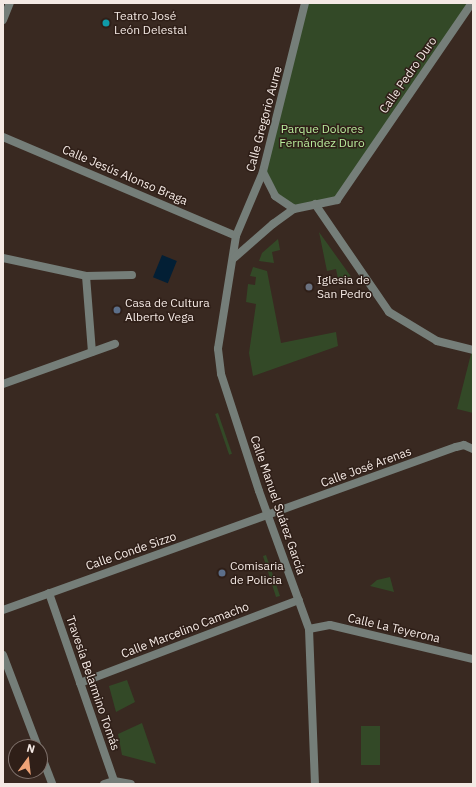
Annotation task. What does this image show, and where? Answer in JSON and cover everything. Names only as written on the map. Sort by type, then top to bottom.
[{"type":"street","points":[[3,20],[10,3]]},
{"type":"street","name":"Calle Pedro Duro","points":[[315,204],[337,200],[472,3]]},
{"type":"street","name":"Calle Gregorio Aurre","points":[[236,236],[263,172],[305,5]]},
{"type":"street","name":"Calle Jesús Alonso Braga","points":[[3,137],[236,236]]},
{"type":"street","points":[[263,172],[275,196],[294,209]]},
{"type":"street","points":[[234,258],[273,224],[294,209],[315,204],[389,312],[437,341],[473,350]]},
{"type":"street","name":"Calle Manuel Suárez García","points":[[236,236],[234,258],[218,348],[220,368],[268,516],[309,629],[315,784]]},
{"type":"street","points":[[3,258],[86,276],[132,275]]},
{"type":"street","points":[[86,276],[92,352]]},
{"type":"street","points":[[3,384],[115,344]]},
{"type":"street","name":"Calle José Arenas","points":[[268,516],[456,447],[464,445],[473,449]]},
{"type":"street","name":"Calle Conde Sizzo","points":[[3,610],[268,516]]},
{"type":"street","name":"Travesía Belarmino Tomás","points":[[49,593],[114,781]]},
{"type":"street","name":"Calle Marcelino Camacho","points":[[80,682],[299,600]]},
{"type":"street","name":"Calle La Teyerona","points":[[309,629],[330,625],[473,659]]},
{"type":"street","points":[[3,655],[35,739]]},
{"type":"street","points":[[48,773],[52,784]]},
{"type":"street","points":[[104,784],[114,781],[131,784]]},
{"type":"green space","name":"Parque Dolores Fernández Duro","points":[[307,3],[472,3],[337,200],[294,209],[275,196],[263,172]]},
{"type":"green space","points":[[319,232],[352,278],[350,281],[339,284],[336,269],[327,271]]},
{"type":"green space","points":[[278,239],[280,250],[272,252],[274,263],[259,261],[262,253]]},
{"type":"green space","points":[[253,267],[267,271],[281,343],[336,332],[338,346],[253,376],[249,353],[256,304],[246,302],[248,284],[255,285],[256,277],[250,276]]},
{"type":"green space","points":[[473,350],[473,413],[457,409]]},
{"type":"green space","points":[[218,413],[232,454],[229,455],[215,414]]},
{"type":"green space","points":[[266,555],[280,596],[276,597],[263,556]]},
{"type":"green space","points":[[390,577],[394,592],[370,586],[377,580]]},
{"type":"green space","points":[[127,680],[135,702],[116,712],[109,686]]},
{"type":"green space","points":[[142,723],[156,764],[122,755],[118,734]]},
{"type":"green space","points":[[361,726],[380,726],[380,765],[361,765]]},
{"type":"water","points":[[162,255],[177,261],[168,283],[153,277]]},
{"type":"place","name":"Teatro José León Delestal","points":[[106,23]]},
{"type":"place","name":"Iglesia de San Pedro","points":[[309,287]]},
{"type":"place","name":"Casa de Cultura Alberto Vega","points":[[117,310]]},
{"type":"place","name":"Comisaria de Policia","points":[[222,573]]}]
